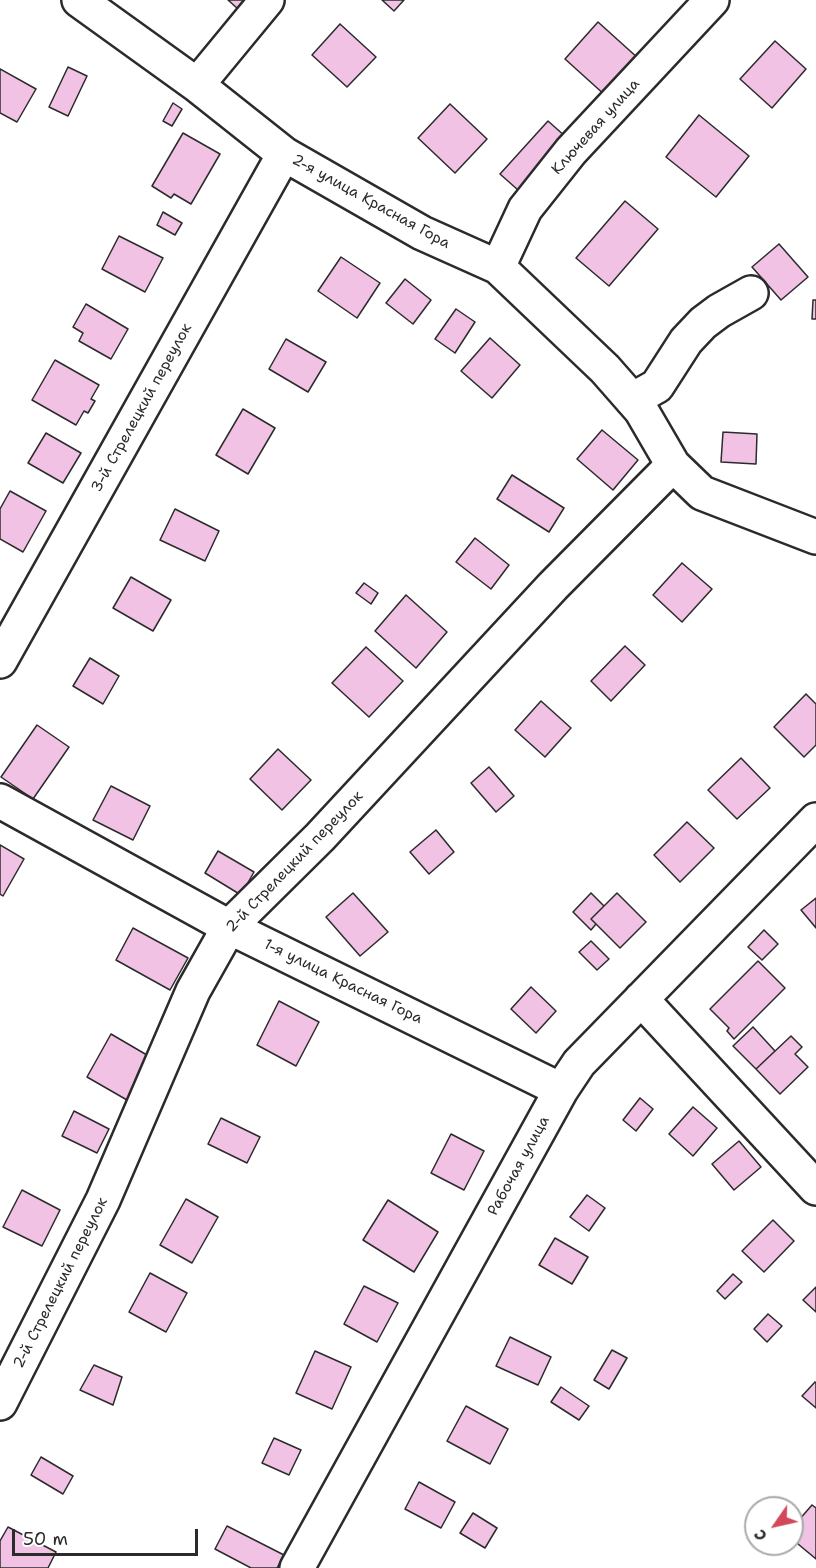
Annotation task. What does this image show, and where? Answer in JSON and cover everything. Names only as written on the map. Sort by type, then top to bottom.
[{"type":"street","name":"2-я улица Красная Гора","points":[[79,0],[197,85],[284,154],[422,233],[498,267],[605,369],[640,410],[673,465],[702,493],[816,537]]},
{"type":"street","points":[[197,85],[267,0]]},
{"type":"street","name":"Ключевая улица","points":[[498,267],[525,209],[545,184],[571,152],[712,0]]},
{"type":"street","name":"3-й Стрелецкий переулок","points":[[0,662],[284,154]]},
{"type":"street","points":[[632,400],[657,386],[686,341],[703,323],[752,293]]},
{"type":"street","name":"2-й Стрелецкий переулок","points":[[0,1403],[103,1200],[193,991],[230,927],[320,837],[553,586],[673,465]]},
{"type":"street","name":"1-я улица Красная Гора","points":[[0,801],[230,927],[561,1090]]},
{"type":"street","name":"Рабочая улица","points":[[297,1568],[561,1090],[579,1063],[816,820]]},
{"type":"street","points":[[641,999],[816,1188]]},
{"type":"building","points":[[228,0],[246,0],[238,9]]},
{"type":"building","points":[[382,0],[404,0],[394,11]]},
{"type":"building","points":[[598,22],[639,59],[606,96],[565,59]]},
{"type":"building","points":[[340,24],[376,57],[347,87],[312,55]]},
{"type":"building","points":[[775,41],[806,69],[772,108],[740,79]]},
{"type":"building","points":[[68,67],[87,76],[68,116],[49,107]]},
{"type":"building","points":[[0,69],[36,89],[17,122],[0,113]]},
{"type":"building","points":[[173,103],[182,109],[172,126],[163,121]]},
{"type":"building","points":[[450,104],[487,139],[455,173],[418,138]]},
{"type":"building","points":[[699,115],[749,156],[716,197],[666,157]]},
{"type":"building","points":[[548,121],[566,137],[518,190],[500,174]]},
{"type":"building","points":[[183,133],[220,154],[191,204],[174,194],[171,198],[152,186]]},
{"type":"building","points":[[625,201],[658,229],[609,286],[576,258]]},
{"type":"building","points":[[163,212],[182,223],[175,235],[157,225]]},
{"type":"building","points":[[119,236],[163,258],[145,292],[102,269]]},
{"type":"building","points":[[779,244],[808,277],[781,300],[752,267]]},
{"type":"building","points":[[341,257],[380,283],[357,318],[318,291]]},
{"type":"building","points":[[405,279],[431,300],[413,324],[386,303]]},
{"type":"building","points":[[813,300],[816,300],[816,319],[812,319]]},
{"type":"building","points":[[86,304],[128,329],[111,359],[79,341],[83,333],[73,327]]},
{"type":"building","points":[[456,309],[475,322],[455,353],[435,339]]},
{"type":"building","points":[[490,338],[520,365],[492,398],[461,371]]},
{"type":"building","points":[[286,339],[326,362],[308,392],[269,369]]},
{"type":"building","points":[[55,360],[99,385],[91,399],[95,401],[88,413],[84,411],[76,425],[32,400]]},
{"type":"building","points":[[243,409],[275,428],[248,474],[216,455]]},
{"type":"building","points":[[602,430],[638,460],[613,490],[577,459]]},
{"type":"building","points":[[723,432],[757,434],[756,464],[721,462]]},
{"type":"building","points":[[46,433],[81,453],[63,483],[28,463]]},
{"type":"building","points":[[512,475],[564,508],[549,532],[497,499]]},
{"type":"building","points":[[10,491],[46,511],[23,552],[0,539],[0,509]]},
{"type":"building","points":[[175,509],[219,531],[205,561],[160,540]]},
{"type":"building","points":[[475,538],[509,565],[491,589],[456,562]]},
{"type":"building","points":[[682,563],[712,589],[682,622],[653,595]]},
{"type":"building","points":[[131,577],[171,600],[153,631],[113,608]]},
{"type":"building","points":[[364,583],[378,593],[371,604],[356,593]]},
{"type":"building","points":[[406,595],[447,632],[416,668],[375,631]]},
{"type":"building","points":[[625,646],[645,665],[611,701],[591,681]]},
{"type":"building","points":[[366,647],[403,681],[369,717],[332,683]]},
{"type":"building","points":[[90,658],[119,676],[103,704],[73,686]]},
{"type":"building","points":[[806,694],[816,704],[816,745],[804,757],[774,727]]},
{"type":"building","points":[[541,701],[571,728],[545,757],[515,730]]},
{"type":"building","points":[[37,725],[69,747],[33,799],[1,777]]},
{"type":"building","points":[[278,749],[311,780],[282,810],[250,779]]},
{"type":"building","points":[[741,758],[770,788],[737,819],[708,790]]},
{"type":"building","points":[[489,767],[514,796],[496,812],[471,783]]},
{"type":"building","points":[[111,786],[150,806],[133,840],[93,820]]},
{"type":"building","points":[[687,822],[714,848],[680,882],[654,855]]},
{"type":"building","points":[[436,830],[454,852],[429,874],[410,852]]},
{"type":"building","points":[[0,845],[24,859],[3,896],[0,894]]},
{"type":"building","points":[[218,851],[254,872],[241,895],[205,873]]},
{"type":"building","points":[[353,893],[388,932],[360,956],[326,917]]},
{"type":"building","points":[[591,893],[604,906],[591,919],[596,924],[591,930],[573,912]]},
{"type":"building","points":[[617,893],[646,922],[620,948],[591,919]]},
{"type":"building","points":[[816,898],[816,928],[801,910]]},
{"type":"building","points":[[133,928],[188,958],[170,990],[116,960]]},
{"type":"building","points":[[764,930],[778,944],[762,960],[748,947]]},
{"type":"building","points":[[591,941],[609,959],[597,970],[579,952]]},
{"type":"building","points":[[758,961],[785,988],[734,1039],[727,1031],[729,1028],[710,1009]]},
{"type":"building","points":[[531,987],[556,1011],[536,1033],[511,1009]]},
{"type":"building","points":[[279,1001],[319,1022],[296,1066],[257,1045]]},
{"type":"building","points":[[753,1027],[775,1051],[756,1069],[733,1046]]},
{"type":"building","points":[[111,1034],[152,1058],[127,1100],[87,1077]]},
{"type":"building","points":[[791,1036],[802,1047],[795,1054],[808,1067],[780,1094],[756,1069]]},
{"type":"building","points":[[640,1098],[653,1109],[636,1131],[623,1120]]},
{"type":"building","points":[[693,1107],[717,1128],[693,1156],[669,1134]]},
{"type":"building","points":[[74,1111],[109,1129],[97,1153],[62,1136]]},
{"type":"building","points":[[221,1118],[260,1137],[247,1163],[208,1144]]},
{"type":"building","points":[[451,1134],[484,1151],[464,1190],[431,1173]]},
{"type":"building","points":[[739,1141],[761,1167],[734,1190],[712,1164]]},
{"type":"building","points":[[22,1190],[60,1210],[42,1246],[3,1227]]},
{"type":"building","points":[[587,1195],[605,1208],[589,1231],[570,1217]]},
{"type":"building","points":[[186,1199],[218,1217],[192,1263],[160,1245]]},
{"type":"building","points":[[388,1200],[438,1232],[414,1272],[363,1240]]},
{"type":"building","points":[[773,1220],[794,1241],[764,1272],[742,1251]]},
{"type":"building","points":[[555,1238],[588,1257],[572,1284],[539,1265]]},
{"type":"building","points":[[150,1273],[187,1293],[166,1332],[129,1312]]},
{"type":"building","points":[[733,1274],[742,1282],[725,1299],[717,1291]]},
{"type":"building","points":[[364,1286],[398,1303],[377,1342],[344,1324]]},
{"type":"building","points":[[816,1287],[816,1312],[803,1300]]},
{"type":"building","points":[[768,1314],[782,1326],[767,1342],[754,1329]]},
{"type":"building","points":[[510,1337],[551,1357],[538,1385],[496,1366]]},
{"type":"building","points":[[612,1350],[627,1358],[609,1389],[594,1380]]},
{"type":"building","points":[[315,1351],[351,1367],[332,1409],[296,1393]]},
{"type":"building","points":[[94,1365],[122,1377],[113,1405],[80,1390]]},
{"type":"building","points":[[816,1383],[816,1408],[802,1396]]},
{"type":"building","points":[[561,1387],[589,1406],[579,1420],[551,1402]]},
{"type":"building","points":[[466,1406],[508,1429],[490,1464],[447,1441]]},
{"type":"building","points":[[274,1438],[301,1450],[289,1475],[262,1463]]},
{"type":"building","points":[[41,1457],[73,1476],[63,1494],[31,1475]]},
{"type":"building","points":[[419,1482],[455,1502],[441,1528],[405,1509]]},
{"type":"building","points":[[812,1505],[816,1508],[816,1559],[804,1549],[804,1514]]},
{"type":"building","points":[[473,1513],[497,1528],[485,1548],[460,1533]]},
{"type":"building","points":[[227,1526],[284,1555],[277,1568],[251,1568],[215,1549]]},
{"type":"building","points":[[8,1527],[56,1552],[48,1568],[0,1568],[0,1541]]}]
